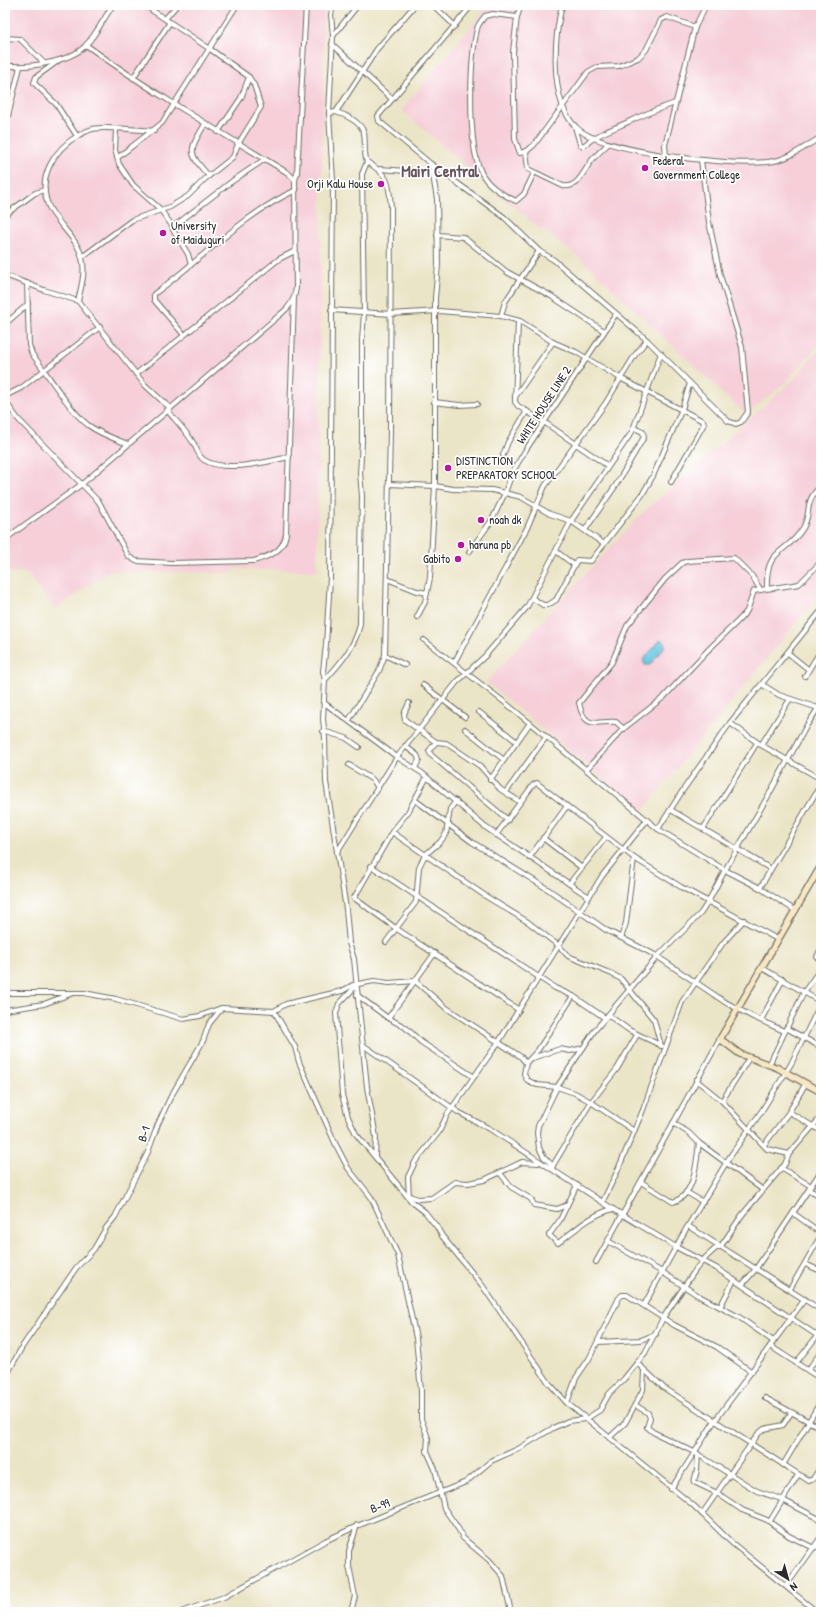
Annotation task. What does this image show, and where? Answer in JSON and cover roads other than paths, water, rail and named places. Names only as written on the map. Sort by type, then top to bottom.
[{"type":"main road","points":[[821,866],[720,1039],[726,1045],[749,1058],[786,1072],[821,1092]]},
{"type":"street","points":[[5,65],[20,67],[61,59],[77,52],[86,45],[113,5]]},
{"type":"street","points":[[82,257],[132,220],[170,207],[188,196],[209,176],[233,157],[238,144],[261,107],[257,91],[249,78],[210,49],[144,5]]},
{"type":"street","points":[[165,19],[177,5]]},
{"type":"street","points":[[117,158],[154,131],[162,123],[237,5]]},
{"type":"street","points":[[294,180],[297,173],[306,5]]},
{"type":"street","points":[[333,5],[331,15],[333,36],[329,113],[333,182],[330,578],[323,672],[325,680],[323,731],[325,738],[326,782],[346,909],[349,943],[354,959],[367,1087],[376,1137],[375,1156]]},
{"type":"street","points":[[333,36],[358,5]]},
{"type":"street","points":[[336,112],[377,49],[415,5]]},
{"type":"street","points":[[433,5],[455,26]]},
{"type":"street","points":[[472,5],[378,116],[379,121],[431,164],[504,218],[539,251],[554,260],[647,340],[728,421],[736,424],[746,417],[748,412],[748,400],[740,337],[720,275],[709,222],[701,160]]},
{"type":"street","points":[[521,5],[516,17],[513,52],[515,139],[520,153],[526,151],[549,127],[562,105],[588,72],[602,66],[619,66],[630,63],[642,55],[661,20],[667,17],[695,26]]},
{"type":"street","points":[[562,5],[556,74],[562,105],[575,127],[581,146],[592,138],[647,112],[675,103]]},
{"type":"street","points":[[666,156],[665,145],[695,26],[706,5]]},
{"type":"street","points":[[516,17],[493,14],[485,16],[478,27],[471,81],[476,153],[481,172],[495,189],[516,200],[524,194],[534,173]]},
{"type":"street","points":[[133,78],[170,22]]},
{"type":"street","points":[[5,38],[20,39],[44,62]]},
{"type":"street","points":[[332,44],[392,99]]},
{"type":"street","points":[[5,401],[18,418],[104,509],[116,536],[131,559],[136,561],[172,563],[254,561],[277,553],[285,540],[294,297],[296,288],[296,190],[294,180],[288,173],[205,124],[133,78],[86,45]]},
{"type":"street","points":[[61,59],[34,80],[34,83],[56,104],[77,136]]},
{"type":"street","points":[[13,66],[17,77]]},
{"type":"street","points":[[5,121],[8,116],[20,67]]},
{"type":"street","points":[[218,132],[241,98],[249,78]]},
{"type":"street","points":[[329,113],[336,112],[344,114],[360,125],[364,133],[364,156],[367,162],[379,169],[387,177],[390,188],[391,314],[385,655],[379,671],[349,720]]},
{"type":"street","points":[[205,124],[194,143],[193,155],[209,176]]},
{"type":"street","points":[[575,127],[592,138],[608,144],[666,156],[701,160],[767,162],[787,157],[821,137]]},
{"type":"street","points":[[78,301],[83,276],[82,257],[55,218],[49,206],[45,190],[49,164],[65,144],[91,129],[154,131]]},
{"type":"street","points":[[116,129],[115,150],[119,164],[133,185],[160,210],[173,227],[173,230],[188,254],[191,265]]},
{"type":"street","points":[[526,151],[528,169],[534,173],[569,187],[576,183],[592,161],[608,144]]},
{"type":"street","points":[[173,227],[231,182],[265,159]]},
{"type":"street","points":[[325,680],[348,652],[358,635],[360,624],[362,496],[360,474],[362,441],[362,340],[364,314],[362,174],[367,162]]},
{"type":"street","points":[[417,617],[427,593],[430,578],[435,486],[434,402],[436,311],[434,298],[438,265],[437,199],[431,164]]},
{"type":"street","points":[[379,169],[433,174]]},
{"type":"street","points":[[5,215],[35,193],[45,190]]},
{"type":"street","points":[[184,335],[152,296],[236,227],[268,204],[296,190]]},
{"type":"street","points":[[437,235],[463,237],[507,272],[551,296],[604,330]]},
{"type":"street","points":[[136,374],[279,259],[295,251]]},
{"type":"street","points":[[501,316],[505,302],[539,251]]},
{"type":"street","points":[[5,275],[78,301],[145,385],[168,409],[194,444],[202,459],[222,465],[253,465],[289,457]]},
{"type":"street","points":[[27,283],[29,345],[32,354],[76,412],[89,426],[128,444]]},
{"type":"street","points":[[5,539],[82,484],[168,409],[282,314],[294,297]]},
{"type":"street","points":[[5,324],[28,304]]},
{"type":"street","points":[[331,310],[364,314],[436,311],[501,316],[518,320],[553,342],[703,421],[704,424],[671,482]]},
{"type":"street","name":"WHITE HOUSE LINE 2","points":[[469,552],[492,520],[505,493],[512,473],[604,330],[616,314]]},
{"type":"street","points":[[518,320],[515,397],[518,406],[608,466]]},
{"type":"street","points":[[5,396],[21,388],[100,327]]},
{"type":"street","points":[[454,663],[537,506],[546,486],[605,404],[620,378],[647,340]]},
{"type":"street","points":[[515,397],[553,342]]},
{"type":"street","points":[[337,852],[397,756],[467,672],[485,656],[527,607],[571,521],[634,428],[661,354]]},
{"type":"street","points":[[532,598],[543,605],[548,605],[556,600],[577,560],[591,561],[642,495],[653,476],[682,409],[690,383]]},
{"type":"street","points":[[434,402],[459,405],[477,404]]},
{"type":"street","points":[[503,455],[508,442],[527,411]]},
{"type":"street","points":[[585,530],[616,485],[644,437],[643,432],[634,428]]},
{"type":"street","points":[[389,484],[435,486],[453,489],[492,490],[521,497],[550,514],[571,521],[604,544]]},
{"type":"street","points":[[767,588],[767,575],[771,560],[803,527],[809,499],[821,486]]},
{"type":"street","points":[[556,552],[574,565]]},
{"type":"street","points":[[624,729],[616,722],[595,724],[589,721],[582,714],[579,703],[609,667],[628,626],[665,579],[682,563],[687,561],[734,558],[752,576],[760,589]]},
{"type":"street","points":[[586,770],[624,729],[652,708],[686,676],[707,651],[747,611],[754,591],[799,584],[821,562]]},
{"type":"street","points":[[387,579],[417,591],[427,593]]},
{"type":"street","points":[[658,829],[683,790],[730,723],[763,685],[821,612]]},
{"type":"street","points":[[424,640],[467,672],[658,829],[725,870],[760,888],[796,911]]},
{"type":"street","points":[[805,676],[808,669],[819,657],[821,650]]},
{"type":"street","points":[[788,653],[808,669]]},
{"type":"street","points":[[385,655],[405,665]]},
{"type":"street","points":[[423,685],[465,717]]},
{"type":"street","points":[[763,685],[790,699],[820,707],[737,849],[708,902],[674,942],[658,956],[630,991],[595,1030],[557,1087],[538,1126],[537,1133],[539,1148],[544,1157],[552,1167],[577,1185],[613,1209],[676,1247],[716,1268],[819,1336]]},
{"type":"street","points":[[703,829],[790,699]]},
{"type":"street","points":[[323,702],[427,777],[485,827],[589,897]]},
{"type":"street","points":[[409,703],[404,717],[436,742],[446,743],[480,766],[490,780],[520,802]]},
{"type":"street","points":[[479,712],[517,742]]},
{"type":"street","points":[[490,780],[530,723]]},
{"type":"street","points":[[730,723],[759,744],[821,779]]},
{"type":"street","points":[[465,730],[504,760]]},
{"type":"street","points":[[323,731],[346,738],[359,747]]},
{"type":"street","points":[[506,792],[546,737]]},
{"type":"street","points":[[436,742],[429,751],[431,755],[508,820]]},
{"type":"street","points":[[405,746],[417,755],[419,760],[415,768]]},
{"type":"street","points":[[349,765],[373,780],[378,788]]},
{"type":"street","points":[[427,777],[416,800],[392,832],[371,866],[354,898],[397,929],[520,1010]]},
{"type":"street","points":[[496,835],[533,785],[537,783],[634,858],[708,902],[779,940]]},
{"type":"street","points":[[760,888],[821,784]]},
{"type":"street","points":[[416,800],[448,825],[549,890],[606,930],[658,956],[694,982],[737,1009],[803,1037],[821,1047]]},
{"type":"street","points":[[386,942],[414,906],[419,876],[418,870],[425,855],[440,842],[446,834],[450,809],[456,801]]},
{"type":"street","points":[[529,858],[567,806]]},
{"type":"street","points":[[671,810],[771,869]]},
{"type":"street","points":[[409,1197],[407,1183],[409,1172],[439,1132],[441,1125],[498,1044],[589,897],[647,820]]},
{"type":"street","points":[[392,832],[487,897],[528,922],[573,958],[616,976],[654,1020],[661,1046]]},
{"type":"street","points":[[569,884],[606,837]]},
{"type":"street","points":[[543,838],[582,868]]},
{"type":"street","points":[[621,938],[626,923],[634,858]]},
{"type":"street","points":[[371,866],[416,896],[441,910],[460,925],[540,978],[637,1035],[661,1046],[665,1050]]},
{"type":"street","points":[[603,1201],[634,1131],[682,1002],[694,982],[723,943],[744,920]]},
{"type":"street","points":[[821,948],[817,955],[817,957],[821,960]]},
{"type":"street","points":[[388,1018],[435,953]]},
{"type":"street","points":[[644,1305],[688,1226],[727,1162],[786,1072],[798,1051],[803,1037],[821,1003],[783,979],[762,968]]},
{"type":"street","points":[[769,1065],[804,992],[821,968]]},
{"type":"street","points":[[761,1020],[783,979]]},
{"type":"street","points":[[5,993],[84,993],[116,1000],[183,1019],[200,1016],[222,1008],[274,1011],[286,1004],[374,982],[389,983],[415,981],[445,1007],[498,1044],[521,1057],[526,1063]]},
{"type":"street","points":[[356,986],[339,1004],[336,1013],[342,1095],[348,1117],[356,1134],[409,1197],[437,1226],[442,1236],[482,1285],[545,1377],[566,1403],[702,1514],[732,1543],[817,1612]]},
{"type":"street","points":[[5,1010],[44,1004],[73,993]]},
{"type":"street","points":[[357,995],[388,1018],[405,1027],[421,1042],[474,1077]]},
{"type":"street","points":[[573,996],[532,1058],[526,1063],[524,1074],[527,1080],[537,1085],[557,1087],[591,1102],[634,1131]]},
{"type":"street","name":"B-1","points":[[5,1378],[22,1347],[76,1268],[94,1249],[106,1228],[115,1217],[148,1152],[158,1124],[170,1098],[203,1041],[209,1024],[222,1008]]},
{"type":"street","points":[[274,1011],[295,1047],[299,1062],[336,1145],[348,1168],[371,1197],[398,1255],[416,1338],[421,1391],[421,1419],[428,1438],[427,1451],[435,1469],[444,1508],[463,1538],[489,1560],[503,1576],[511,1612]]},
{"type":"street","points":[[552,1167],[591,1102],[617,1070],[637,1035]]},
{"type":"street","points":[[596,1262],[720,1039]]},
{"type":"street","points":[[363,1045],[453,1108],[490,1129],[541,1163],[552,1167]]},
{"type":"street","points":[[532,1058],[560,1049],[570,1051],[583,1048]]},
{"type":"street","points":[[722,1101],[749,1058]]},
{"type":"street","points":[[696,1080],[722,1101],[750,1128],[764,1145],[772,1151],[789,1154]]},
{"type":"street","points":[[764,1145],[789,1112],[806,1083]]},
{"type":"street","points":[[789,1112],[821,1131]]},
{"type":"street","points":[[586,1419],[600,1410],[609,1394],[624,1380],[645,1353],[663,1318],[702,1262],[714,1249],[722,1246],[742,1215],[781,1168],[789,1154],[821,1117]]},
{"type":"street","points":[[673,1123],[689,1133],[699,1143],[727,1162],[763,1190]]},
{"type":"street","points":[[641,1182],[673,1202],[678,1200],[686,1192],[694,1176],[699,1143]]},
{"type":"street","points":[[409,1197],[418,1199],[432,1198],[455,1182],[468,1183],[484,1180],[500,1173],[510,1166],[522,1162],[541,1163]]},
{"type":"street","points":[[781,1168],[821,1196]]},
{"type":"street","points":[[742,1285],[755,1270],[821,1171]]},
{"type":"street","points":[[500,1173],[511,1187],[531,1199],[534,1204],[557,1209],[567,1205]]},
{"type":"street","points":[[577,1185],[560,1220],[550,1235],[558,1243],[602,1212],[613,1209]]},
{"type":"street","points":[[686,1192],[703,1202]]},
{"type":"street","points":[[790,1289],[821,1233],[793,1213]]},
{"type":"street","points":[[688,1226],[722,1246],[755,1270],[790,1289],[821,1310]]},
{"type":"street","points":[[608,1242],[662,1272],[684,1287],[739,1316],[773,1341]]},
{"type":"street","points":[[805,1264],[821,1271]]},
{"type":"street","points":[[720,1307],[734,1280]]},
{"type":"street","points":[[566,1403],[571,1394],[576,1378],[589,1359],[619,1298],[622,1295],[627,1295],[663,1318],[717,1347],[752,1372]]},
{"type":"street","points":[[671,1489],[696,1453],[714,1422],[805,1299]]},
{"type":"street","points":[[796,1362],[819,1336],[821,1331]]},
{"type":"street","points":[[598,1342],[641,1340],[656,1334]]},
{"type":"street","points":[[770,1346],[820,1378],[821,1372]]},
{"type":"street","points":[[808,1370],[821,1352]]},
{"type":"street","points":[[637,1363],[664,1388],[714,1422],[798,1475],[809,1481],[815,1476],[821,1466]]},
{"type":"street","points":[[609,1438],[625,1423],[643,1390],[644,1371]]},
{"type":"street","points":[[765,1398],[821,1428]]},
{"type":"street","points":[[783,1465],[821,1401]]},
{"type":"street","points":[[635,1405],[648,1413],[650,1418],[647,1427],[653,1432],[696,1453],[732,1474],[744,1484],[757,1491],[782,1500],[821,1520]]},
{"type":"street","points":[[702,1514],[732,1474],[758,1434],[764,1429],[783,1425],[791,1413]]},
{"type":"street","name":"B-99","points":[[181,1612],[224,1597],[357,1524],[466,1482],[492,1462],[518,1449],[553,1428],[568,1421],[586,1419]]},
{"type":"street","points":[[696,1453],[697,1470],[694,1482],[717,1493],[742,1510],[770,1521],[789,1536],[821,1549]]},
{"type":"street","points":[[770,1521],[798,1475]]},
{"type":"street","points":[[815,1476],[821,1477]]},
{"type":"street","points":[[351,1612],[355,1596],[349,1566],[349,1551],[357,1524]]},
{"type":"street","points":[[786,1586],[821,1537]]},
{"type":"water","points":[[660,640],[664,641],[665,646],[650,665],[645,665],[643,660]]},
{"type":"place","name":"Federal Government College","points":[[645,168]]},
{"type":"place","name":"Orji Kalu House","points":[[381,184]]},
{"type":"place","name":"University of Maiduguri","points":[[163,233]]},
{"type":"place","name":"DISTINCTION PREPARATORY SCHOOL","points":[[448,468]]},
{"type":"place","name":"noah dk","points":[[481,520]]},
{"type":"place","name":"haruna pb","points":[[461,545]]},
{"type":"place","name":"Gabito","points":[[458,559]]},
{"type":"district","name":"Mairi Central","points":[[440,171]]}]
